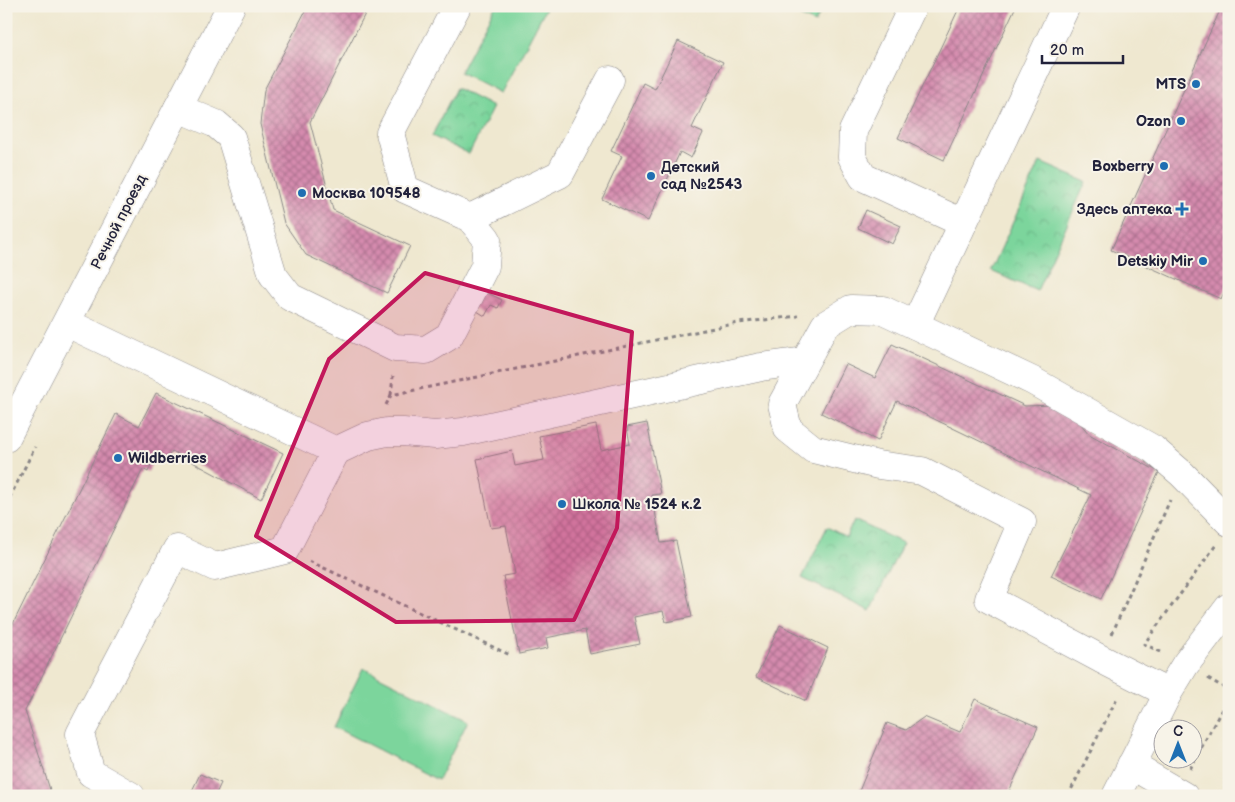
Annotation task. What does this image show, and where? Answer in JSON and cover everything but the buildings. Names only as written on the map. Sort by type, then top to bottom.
[{"type":"street","name":"Речной проезд","points":[[6,438],[231,6]]},
{"type":"street","points":[[178,108],[216,124],[231,137],[273,275],[290,297],[395,348],[426,350],[449,336],[485,266],[487,238],[470,218],[405,189],[390,133],[457,6]]},
{"type":"street","points":[[914,6],[853,132],[852,156],[863,177],[963,223]]},
{"type":"street","points":[[915,325],[1066,6]]},
{"type":"street","points":[[470,218],[560,174],[610,80]]},
{"type":"street","points":[[1168,693],[1101,660],[989,599],[1022,522],[922,471],[878,464],[813,449],[788,428],[782,404],[825,325],[851,309],[883,310],[1033,381],[1153,448],[1182,474],[1229,522]]},
{"type":"street","points":[[67,323],[336,451]]},
{"type":"street","points":[[131,796],[91,773],[80,734],[178,549],[215,568],[285,550],[336,451],[368,436],[387,432],[435,435],[463,432],[761,367],[805,361]]},
{"type":"street","points":[[1116,796],[1168,693],[1185,665],[1229,606]]},
{"type":"street","points":[[1131,765],[1181,794]]},
{"type":"path","points":[[368,436],[391,395],[738,323],[804,315]]},
{"type":"path","points":[[1101,660],[1182,474]]},
{"type":"path","points":[[285,550],[510,655]]},
{"type":"path","points":[[1068,796],[1144,644]]},
{"type":"path","points":[[1181,794],[1229,696]]},
{"type":"highlighted area","points":[[425,273],[632,332],[617,528],[574,620],[396,622],[256,536],[329,359]]},
{"type":"green space","points":[[495,6],[547,6],[501,93],[460,72]]},
{"type":"green space","points":[[777,6],[823,6],[815,23]]},
{"type":"green space","points":[[456,88],[493,107],[469,154],[432,136]]},
{"type":"green space","points":[[1040,162],[1086,182],[1037,291],[991,271]]},
{"type":"green space","points":[[854,520],[903,543],[870,611],[802,578],[827,527],[846,537]]},
{"type":"green space","points":[[363,668],[468,721],[438,780],[334,727]]},
{"type":"place","name":"MTS","points":[[1196,84]]},
{"type":"place","name":"Ozon","points":[[1181,121]]},
{"type":"place","name":"Boxberry","points":[[1164,166]]},
{"type":"place","name":"Детский сад №2543","points":[[651,176]]},
{"type":"place","name":"Москва 109548","points":[[302,193]]},
{"type":"place","name":"Здесь аптека","points":[[1182,209]]},
{"type":"place","name":"Detskiy Mir","points":[[1203,261]]},
{"type":"place","name":"Wildberries","points":[[118,458]]},
{"type":"place","name":"Школа № 1524 к.2","points":[[562,504]]}]
